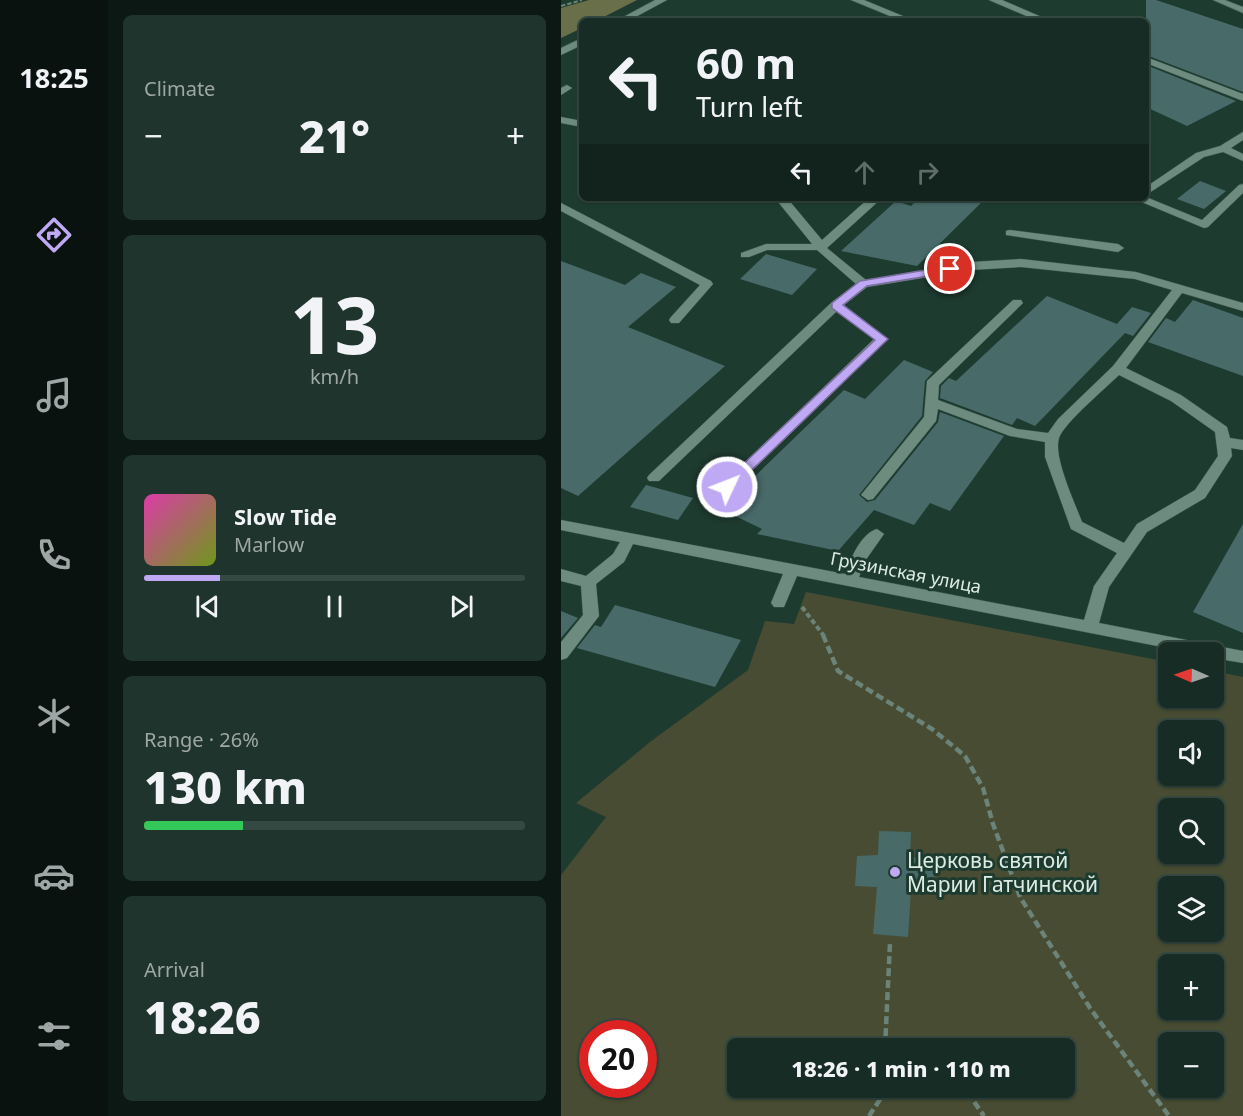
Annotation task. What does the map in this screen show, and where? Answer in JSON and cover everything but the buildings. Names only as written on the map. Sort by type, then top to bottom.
[{"type":"street","points":[[627,18],[662,0]]},
{"type":"street","points":[[856,0],[902,18]]},
{"type":"street","points":[[994,0],[1035,18]]},
{"type":"street","points":[[1217,0],[1243,10]]},
{"type":"street","points":[[561,52],[579,43]]},
{"type":"street","points":[[1149,61],[1243,98]]},
{"type":"street","points":[[561,120],[579,123]]},
{"type":"street","points":[[1149,190],[1200,155],[1224,148],[1243,135]]},
{"type":"street","points":[[1224,148],[1243,158]]},
{"type":"street","points":[[1146,201],[1204,225],[1243,187]]},
{"type":"street","points":[[783,201],[821,247],[864,284]]},
{"type":"street","points":[[745,255],[766,247],[821,247],[873,201]]},
{"type":"street","points":[[561,206],[708,284],[675,320]]},
{"type":"street","points":[[1010,233],[1118,248]]},
{"type":"street","points":[[1021,263],[1032,236]]},
{"type":"street","points":[[654,478],[836,305],[864,284],[971,266],[1021,263],[1136,276],[1178,290],[1229,301],[1243,307]]},
{"type":"street","points":[[1126,551],[1076,525],[1052,458],[1052,438],[1063,423],[1118,369],[1178,290]]},
{"type":"street","points":[[869,495],[931,418],[932,384],[1017,303]]},
{"type":"street","points":[[727,487],[882,339],[836,305]]},
{"type":"street","points":[[1090,627],[1102,586],[1142,528],[1200,494],[1225,456],[1222,430],[1176,398],[1118,369]]},
{"type":"street","points":[[931,402],[1015,434],[1052,438]]},
{"type":"street","points":[[1223,442],[1243,445]]},
{"type":"street","name":"Грузинская улица","points":[[561,525],[629,538],[790,577],[850,581],[1243,657]]},
{"type":"street","points":[[850,581],[858,559],[877,534]]},
{"type":"street","points":[[588,582],[619,558],[629,538]]},
{"type":"street","points":[[561,575],[588,582]]},
{"type":"street","points":[[779,603],[790,577]]},
{"type":"street","points":[[561,654],[591,616],[588,582]]},
{"type":"path","points":[[561,6],[582,0]]},
{"type":"path","points":[[790,577],[809,617],[825,637],[838,671],[932,729],[965,756],[983,788],[993,824],[1020,897],[1077,989],[1169,1116]]},
{"type":"path","points":[[885,1038],[890,943]]},
{"type":"path","points":[[869,1116],[881,1098]]},
{"type":"path","points":[[971,1098],[984,1116]]},
{"type":"green space","points":[[589,0],[637,0],[602,18],[579,18],[579,29],[561,38],[561,8]]},
{"type":"green space","points":[[806,592],[1158,660],[1158,708],[1224,708],[1224,673],[1243,677],[1243,1116],[561,1116],[561,875],[606,817],[576,803],[650,742],[748,670],[765,621],[794,624]]},
{"type":"place","name":"Церковь святой Марии Гатчинской","points":[[895,872]]},
{"type":"route","points":[[727,487],[882,339],[836,305],[864,284],[950,269]]}]
